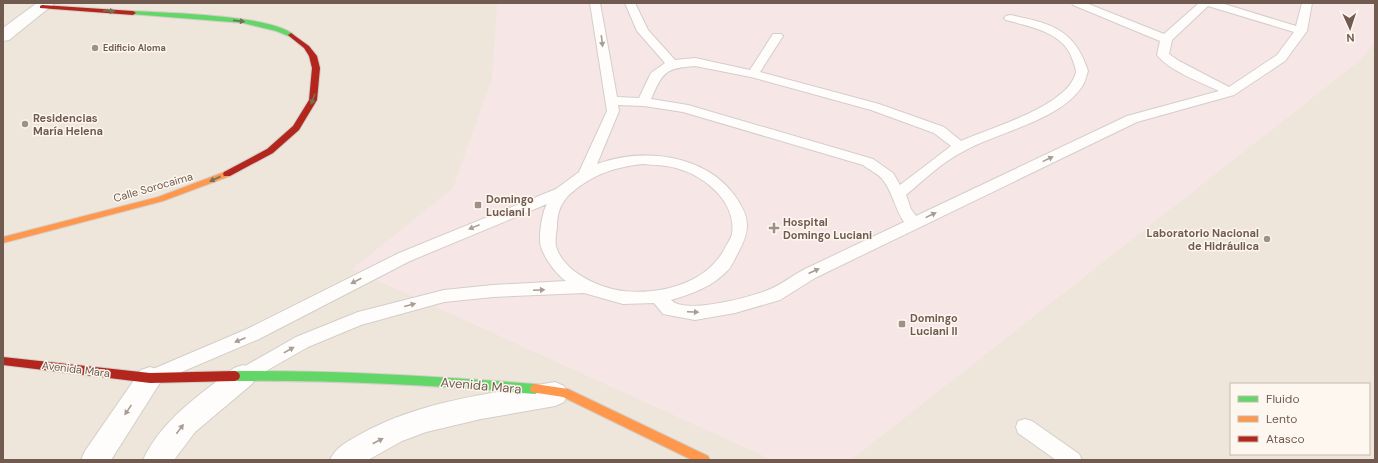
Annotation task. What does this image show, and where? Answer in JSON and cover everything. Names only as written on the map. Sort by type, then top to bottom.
[{"type":"street","points":[[3,36],[45,5]]},
{"type":"street","name":"Calle Sorocaima","points":[[3,240],[169,197],[218,178],[246,165],[290,134],[305,117],[314,98],[317,82],[316,67],[312,56],[298,38],[267,25],[243,21],[45,5]]},
{"type":"street","name":"Avenida Mara","points":[[3,361],[150,378],[243,376],[443,382],[564,392],[704,460]]},
{"type":"street","points":[[157,460],[184,423],[243,376]]},
{"type":"street","points":[[95,460],[150,378]]},
{"type":"street","points":[[344,460],[360,450],[408,426],[459,412],[564,392]]},
{"type":"lane","points":[[585,175],[613,111],[595,3]]},
{"type":"lane","points":[[630,3],[643,31],[672,64]]},
{"type":"lane","points":[[1077,3],[1166,39]]},
{"type":"lane","points":[[1205,3],[1166,39],[1163,55],[1175,64],[1230,92]]},
{"type":"lane","points":[[1210,3],[1301,31]]},
{"type":"lane","points":[[659,298],[669,309],[695,313],[735,306],[774,295],[809,274],[1132,118],[1230,92],[1281,58],[1301,31],[1307,3]]},
{"type":"lane","points":[[898,194],[960,147],[1055,106],[1075,90],[1082,72],[1078,56],[1066,39],[1055,31],[1037,24],[1010,18]]},
{"type":"lane","points":[[753,74],[777,36]]},
{"type":"lane","points":[[644,102],[655,76],[672,64],[695,62],[753,74],[875,107],[939,130],[960,147]]},
{"type":"lane","points":[[611,101],[644,102],[684,108],[868,162],[888,176],[898,194],[904,212],[914,224]]},
{"type":"lane","points":[[150,378],[253,334],[382,267],[460,233],[562,193],[585,175],[615,164],[636,160],[663,160],[688,166],[711,178],[728,193],[738,213],[739,234],[732,255],[715,275],[689,289],[659,298],[632,299],[606,296],[584,287],[563,272],[550,252],[546,232],[550,211],[562,193]]},
{"type":"lane","points":[[243,376],[302,342],[358,319],[431,299],[444,296],[493,291],[584,287]]},
{"type":"lane","points":[[1025,427],[1072,460]]},
{"type":"shaded area","points":[[3,3],[1375,3],[1375,460],[3,460]]},
{"type":"shaded area","name":"Hospital Domingo Luciani","points":[[497,3],[1375,3],[1375,42],[1362,59],[851,460],[772,460],[352,269],[453,188],[492,78]]},
{"type":"traffic: fast","points":[[133,13],[243,21],[278,29],[291,35]]},
{"type":"traffic: fast","points":[[235,376],[385,378],[535,389]]},
{"type":"traffic: slow","points":[[3,240],[160,199],[227,174]]},
{"type":"traffic: slow","points":[[535,389],[564,392],[704,460]]},
{"type":"traffic: jam","points":[[42,7],[133,13]]},
{"type":"traffic: jam","points":[[227,174],[270,151],[296,128],[313,100],[316,68],[313,56],[307,47],[291,35]]},
{"type":"traffic: jam","points":[[3,361],[150,378],[235,376]]},
{"type":"place","name":"Edificio Aloma","points":[[95,48]]},
{"type":"place","name":"Residencias María Helena","points":[[25,124]]},
{"type":"place","name":"Domingo Luciani I","points":[[478,205]]},
{"type":"place","name":"Hospital Domingo Luciani","points":[[774,228]]},
{"type":"place","name":"Laboratorio Nacional de Hidráulica","points":[[1267,239]]},
{"type":"place","name":"Domingo Luciani II","points":[[902,324]]}]
